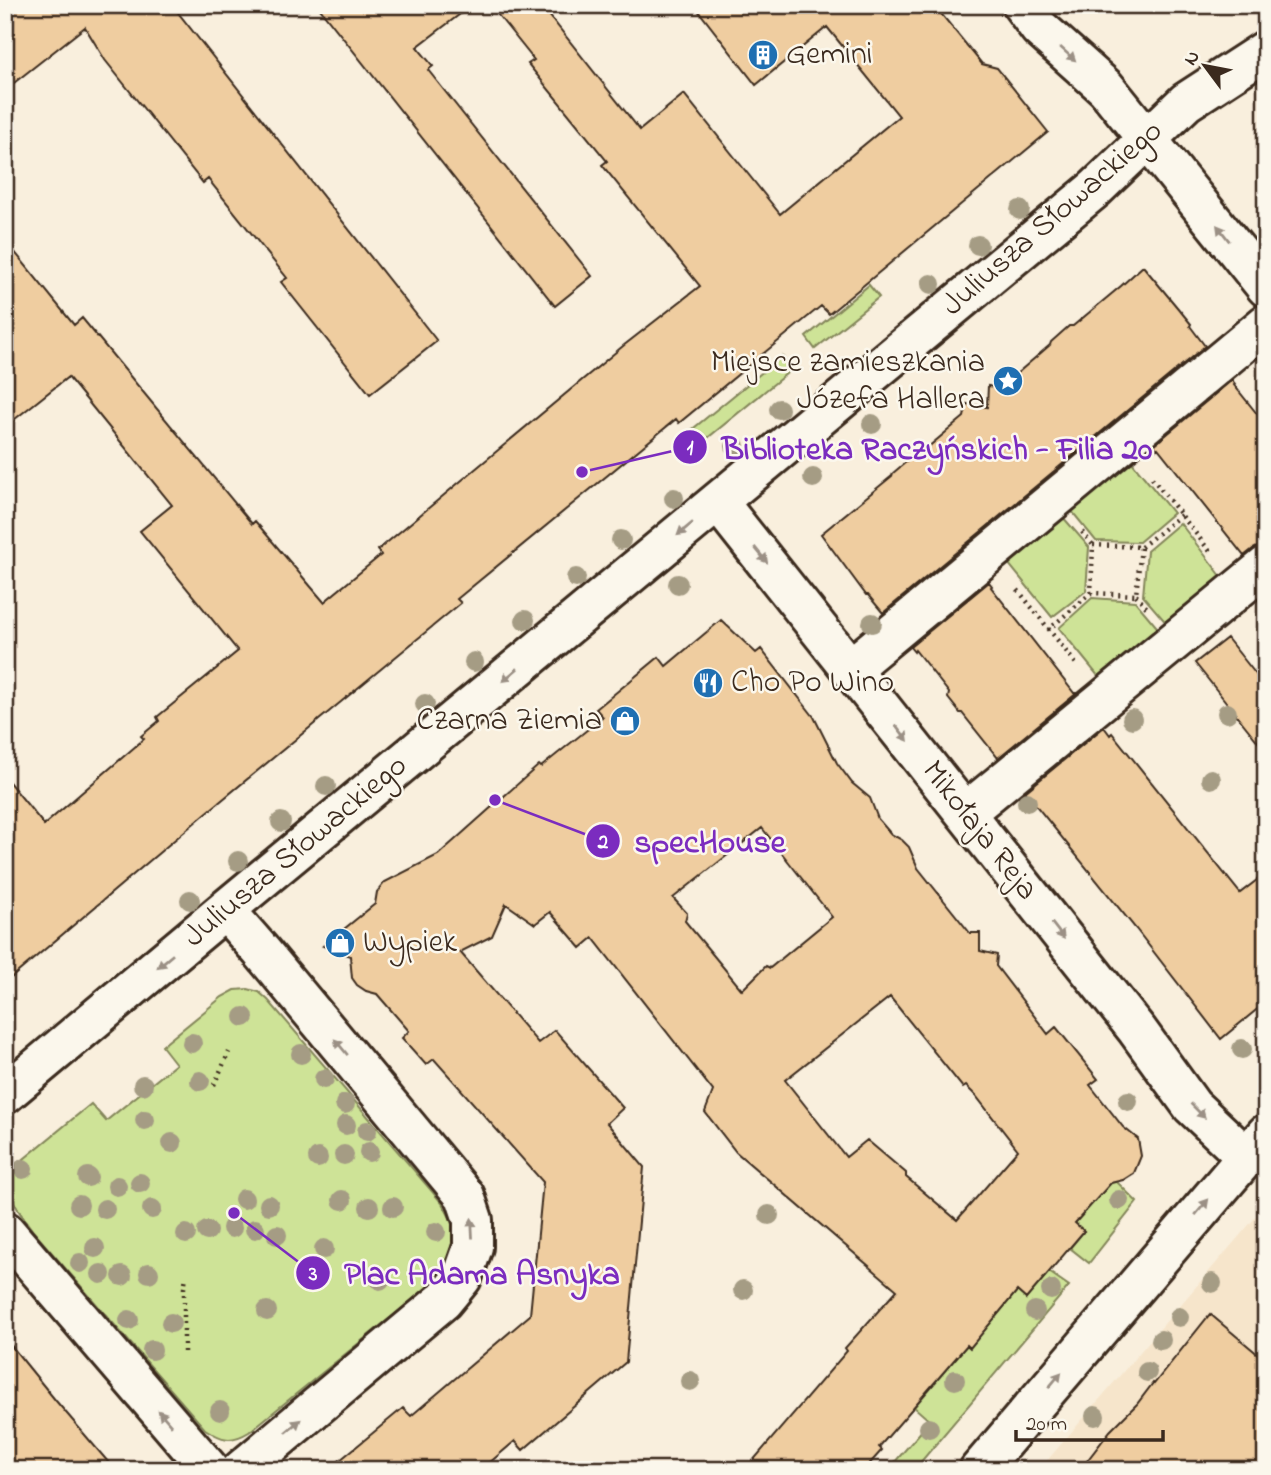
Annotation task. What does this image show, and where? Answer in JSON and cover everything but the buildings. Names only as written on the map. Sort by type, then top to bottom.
[{"type":"street","points":[[1021,5],[1039,28],[1106,88],[1266,287]]},
{"type":"street","name":"Juliusza Słowackiego","points":[[5,1094],[1095,190],[1194,95],[1266,50]]},
{"type":"street","points":[[851,668],[1266,324]]},
{"type":"street","name":"Mikołaja Reja","points":[[718,502],[1137,1030],[1192,1106],[1256,1145]]},
{"type":"street","points":[[965,813],[1252,577]]},
{"type":"street","points":[[225,910],[465,1196],[473,1220],[473,1247],[462,1278],[443,1301],[241,1470]]},
{"type":"street","points":[[979,1470],[1256,1145]]},
{"type":"street","points":[[5,1231],[210,1470]]},
{"type":"path","points":[[1123,442],[1181,515],[1252,577]]},
{"type":"path","points":[[1091,593],[1093,545],[1141,547],[1181,515]]},
{"type":"path","points":[[1048,630],[1091,593],[1136,595],[1141,547]]},
{"type":"path","points":[[990,553],[1048,630],[1105,698]]},
{"type":"path","points":[[214,1085],[229,1052]]},
{"type":"path","points":[[184,1352],[186,1277]]},
{"type":"shaded area","points":[[1266,1205],[1266,1470],[1039,1470]]},
{"type":"green space","points":[[869,285],[879,297],[815,349],[806,337]]},
{"type":"green space","points":[[782,356],[792,369],[688,454],[678,441]]},
{"type":"green space","points":[[1123,460],[1132,462],[1173,513],[1139,542],[1096,541],[1070,509]]},
{"type":"green space","points":[[1062,516],[1089,547],[1086,591],[1052,617],[1004,558]]},
{"type":"green space","points":[[1180,523],[1225,581],[1169,626],[1143,596],[1147,551]]},
{"type":"green space","points":[[1092,598],[1135,601],[1161,632],[1103,682],[1059,628]]},
{"type":"green space","points":[[235,990],[259,992],[268,1000],[442,1203],[452,1224],[453,1233],[448,1256],[432,1284],[249,1432],[227,1439],[205,1429],[33,1231],[12,1198],[11,1182],[19,1163],[91,1104],[106,1121],[176,1064],[162,1046],[222,997]]},
{"type":"green space","points":[[1116,1181],[1137,1202],[1089,1263],[1070,1248],[1084,1231],[1075,1223],[1110,1183]]},
{"type":"green space","points":[[1049,1272],[1069,1286],[914,1470],[888,1470],[930,1421],[914,1407],[1017,1291],[1026,1299]]},
{"type":"place","name":"Gemini","points":[[763,55]]},
{"type":"place","name":"Miejsce zamieszkania Józefa Hallera","points":[[1008,381]]},
{"type":"place","name":"Biblioteka Raczyńskich - Filia 20","points":[[582,472]]},
{"type":"place","name":"Cho Po Wino","points":[[708,683]]},
{"type":"place","name":"Czarna Ziemia","points":[[625,721]]},
{"type":"place","name":"specHouse","points":[[495,800]]},
{"type":"place","name":"Wypiek","points":[[340,943]]},
{"type":"place","name":"Plac Adama Asnyka","points":[[234,1213]]}]
